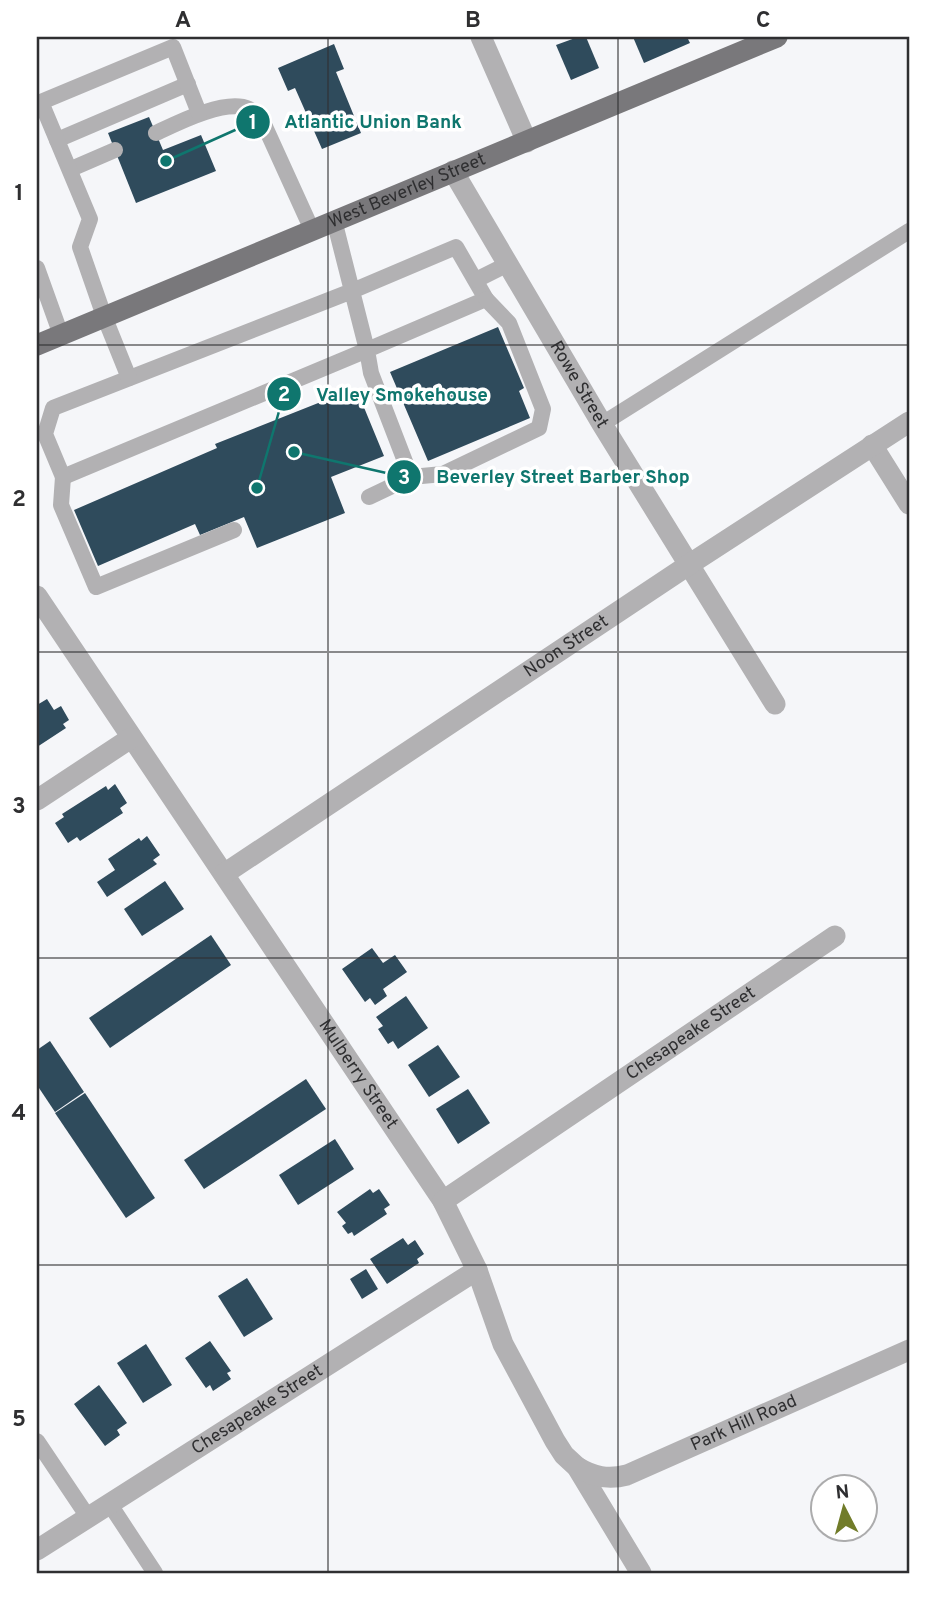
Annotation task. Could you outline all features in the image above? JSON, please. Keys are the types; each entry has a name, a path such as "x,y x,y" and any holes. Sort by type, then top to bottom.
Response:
{"main road":[{"name":"West Beverley Street","path":"37,345 777,37"}],"street":[{"path":"481,37 527,142"},
{"name":"Rowe Street","path":"453,171 602,424 775,704"},
{"name":"Noon Street","path":"224,874 909,422"},
{"path":"872,445 909,504"},
{"name":"Mulberry Street","path":"37,596 443,1201 477,1270 503,1344 555,1441 564,1455 577,1467 641,1573"},
{"path":"37,800 131,738"},
{"name":"Chesapeake Street","path":"443,1201 835,936"},
{"name":"Chesapeake Street","path":"37,1550 477,1270"},
{"name":"Park Hill Road","path":"577,1467 590,1475 607,1478 627,1475 909,1350"}],"lane":[{"path":"129,378 80,247 90,219 41,102 173,47 200,113"},
{"path":"57,140 188,84"},
{"path":"156,133 200,113 234,107 249,109 262,120 312,230"},
{"path":"71,169 115,150"},
{"path":"334,220 368,350 370,373 411,477"},
{"path":"602,424 909,231"},
{"path":"234,530 96,587 61,505 63,477 46,434 53,408 352,291 456,247 486,299 509,323 543,409 538,428 443,474 411,477 369,497"},
{"path":"476,280 508,264"},
{"path":"37,268 40,286 61,335"},
{"path":"63,477 486,299"},
{"path":"37,1441 88,1517"},
{"path":"110,1503 155,1573"}],"building":[{"path":"586,37 599,68 571,80 556,45"},
{"path":"633,37 687,37 690,43 644,63"},
{"path":"334,44 344,69 336,72 361,133 322,149 295,88 288,91 278,68"},
{"path":"149,117 163,150 201,135 216,171 136,203 108,133"},
{"path":"498,327 524,388 519,391 530,418 428,461 390,372"},
{"path":"356,388 384,456 331,477 345,513 257,548 244,517 200,535 195,524 98,566 74,510 217,448 215,444"},
{"path":"47,699 54,710 61,706 69,720 63,724 66,728 37,747 37,705"},
{"path":"115,784 127,803 120,808 123,813 80,841 77,837 68,843 55,823 64,817 62,814 106,786 108,790"},
{"path":"147,836 160,855 153,860 157,864 107,897 97,882 115,870 108,859 139,838 141,841"},
{"path":"165,881 184,909 142,936 124,909"},
{"path":"211,935 231,965 110,1048 89,1018"},
{"path":"372,948 383,963 395,955 407,972 383,989 387,996 375,1005 370,998 365,1002 342,969"},
{"path":"406,996 428,1028 398,1049 393,1041 388,1044 378,1029 383,1026 376,1017"},
{"path":"50,1041 84,1092 55,1112 37,1085 37,1050"},
{"path":"438,1045 460,1077 429,1097 408,1065"},
{"path":"306,1079 326,1109 204,1189 184,1160"},
{"path":"468,1089 490,1123 458,1144 436,1109"},
{"path":"85,1093 155,1198 126,1218 55,1113"},
{"path":"335,1139 354,1169 298,1205 279,1175"},
{"path":"370,1189 373,1193 379,1189 390,1205 384,1209 387,1214 354,1236 352,1232 348,1234 342,1226 346,1223 337,1212"},
{"path":"403,1238 408,1245 415,1240 424,1254 417,1259 419,1263 387,1284 370,1259"},
{"path":"366,1269 378,1289 362,1299 350,1279"},
{"path":"247,1278 273,1319 244,1337 218,1296"},
{"path":"210,1341 231,1371 227,1373 231,1379 213,1391 210,1385 206,1388 185,1358"},
{"path":"146,1344 172,1385 143,1403 117,1363"},
{"path":"99,1385 127,1423 117,1430 120,1435 105,1446 74,1404"}],"place":[{"name":"Atlantic Union Bank","path":"166,161"},
{"name":"Beverley Street Barber Shop","path":"294,452"},
{"name":"Valley Smokehouse","path":"257,488"}]}
